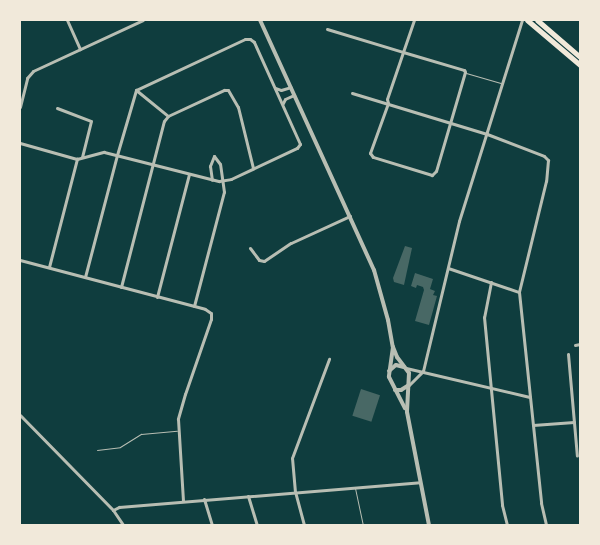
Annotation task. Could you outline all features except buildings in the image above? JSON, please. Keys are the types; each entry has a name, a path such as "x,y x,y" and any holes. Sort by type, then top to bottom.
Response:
{"highway":[{"path":"527,20 580,65"},
{"path":"536,20 580,57"}],"street":[{"path":"67,20 80,50"},
{"path":"20,107 29,75 143,20"},
{"path":"260,20 374,270 393,346 397,357 410,376 407,412 429,525"},
{"path":"327,29 403,52 466,73 433,174 371,156 370,152 388,103 403,52 414,20"},
{"path":"394,390 401,390 409,386 423,371 459,221 522,20"},
{"path":"20,143 79,158 104,152 117,155 152,164 212,180 224,181 297,148 300,144 254,42 250,39 245,39 136,90 117,155 85,277"},
{"path":"275,88 281,90 291,87"},
{"path":"136,90 168,116"},
{"path":"121,287 152,164 164,121 168,116 224,90 228,90 238,107 253,168"},
{"path":"352,94 388,103 487,134 544,156 549,162 519,292 546,525"},
{"path":"283,104 285,99 294,95"},
{"path":"49,268 79,158 92,121 57,108"},
{"path":"194,306 224,192 224,181 220,164 214,156 210,166 212,180"},
{"path":"157,297 189,174"},
{"path":"250,248 259,260 264,261 291,243 350,216"},
{"path":"20,260 194,306 210,313 211,319 180,411 178,430 184,501"},
{"path":"448,268 519,292"},
{"path":"491,282 484,314 502,505 507,525"},
{"path":"575,345 580,344"},
{"path":"393,346 389,371 390,382 407,412"},
{"path":"568,354 577,456"},
{"path":"304,525 295,492 292,458 329,359"},
{"path":"389,371 396,365 530,397"},
{"path":"20,415 113,510 123,525"},
{"path":"533,425 574,422"},
{"path":"113,510 119,507 204,499 420,482"},
{"path":"248,496 257,525"},
{"path":"204,499 212,525"}],"lane":[{"path":"466,73 502,84"},
{"path":"97,450 120,447 141,434 178,430"},
{"path":"355,487 363,525"}]}
